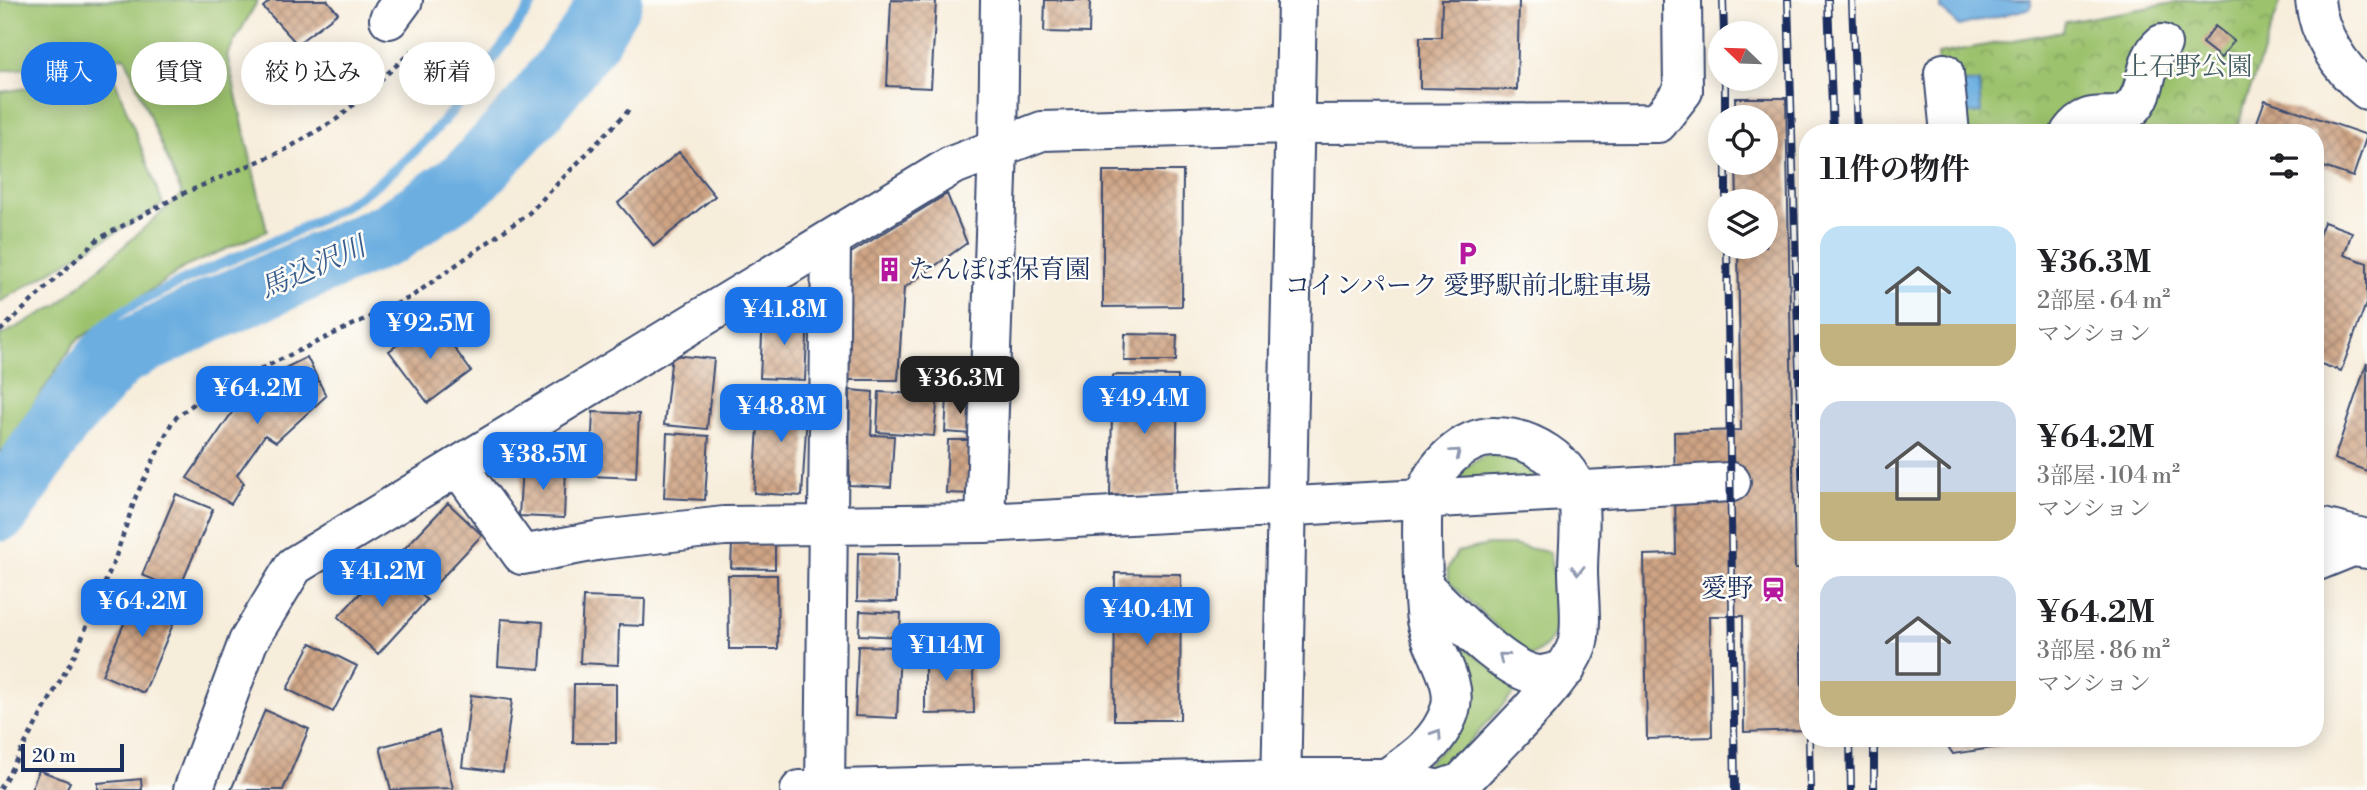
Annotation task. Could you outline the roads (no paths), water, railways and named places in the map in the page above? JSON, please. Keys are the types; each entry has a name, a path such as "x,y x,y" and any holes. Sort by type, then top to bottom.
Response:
{"street":[{"path":"985,523 998,148 1000,0"},
{"path":"1281,784 1297,0"},
{"path":"193,790 248,642 295,566 951,166 1042,131 1293,124 1658,123 1683,91 1682,0"},
{"path":"2315,0 2316,15 2335,57 2367,90"},
{"path":"2076,124 2087,116 2123,114 2134,106 2141,96 2149,62 2154,51 2162,44"},
{"path":"1944,73 1949,124"},
{"path":"831,239 829,524 817,789 1281,784 1387,778 1439,790 1462,782 1566,669 1578,643 1578,496 1564,467 1539,448 1514,437 1485,437 1459,448 1436,473 1423,499 1426,619 1432,645 1450,684 1451,708 1437,737 1387,778"},
{"path":"458,466 522,555 601,540 724,526 985,523 1731,482"},
{"path":"2324,528 2367,539"},
{"path":"2324,558 2353,547 2367,549"},
{"path":"1425,588 1507,662 1525,672 1541,675 1566,669"}],"water":[{"path":"1941,0 2031,0 2031,8 1959,26 1941,9"},
{"path":"1979,82 1981,113 1954,115 1952,84"}],"waterway":[{"path":"0,494 21,444 46,396 78,352 97,332 134,305 188,278 309,225 382,180 408,158 454,109 535,0"},
{"name":"馬込沢川","path":"0,510 60,420 119,355 208,312 390,233 468,180 532,110 590,36 611,0"}],"railway":[{"path":"1723,0 1724,21"},
{"path":"1788,0 1799,367"},
{"path":"1828,0 1833,124"},
{"path":"1852,0 1857,124"},
{"path":"1725,91 1725,105"},
{"path":"1726,175 1726,189"},
{"path":"1727,259 1735,790"},
{"path":"1809,747 1810,790"},
{"path":"1850,747 1851,790"},
{"path":"1874,747 1874,790"}],"place":[{"name":"コインパーク 愛野駅前北駐車場","path":"1468,254"},
{"name":"たんぽぽ保育園","path":"889,270"},
{"name":"愛野","path":"1773,589"}],"park label":[{"name":"上石野公園","path":"2188,67"}]}
